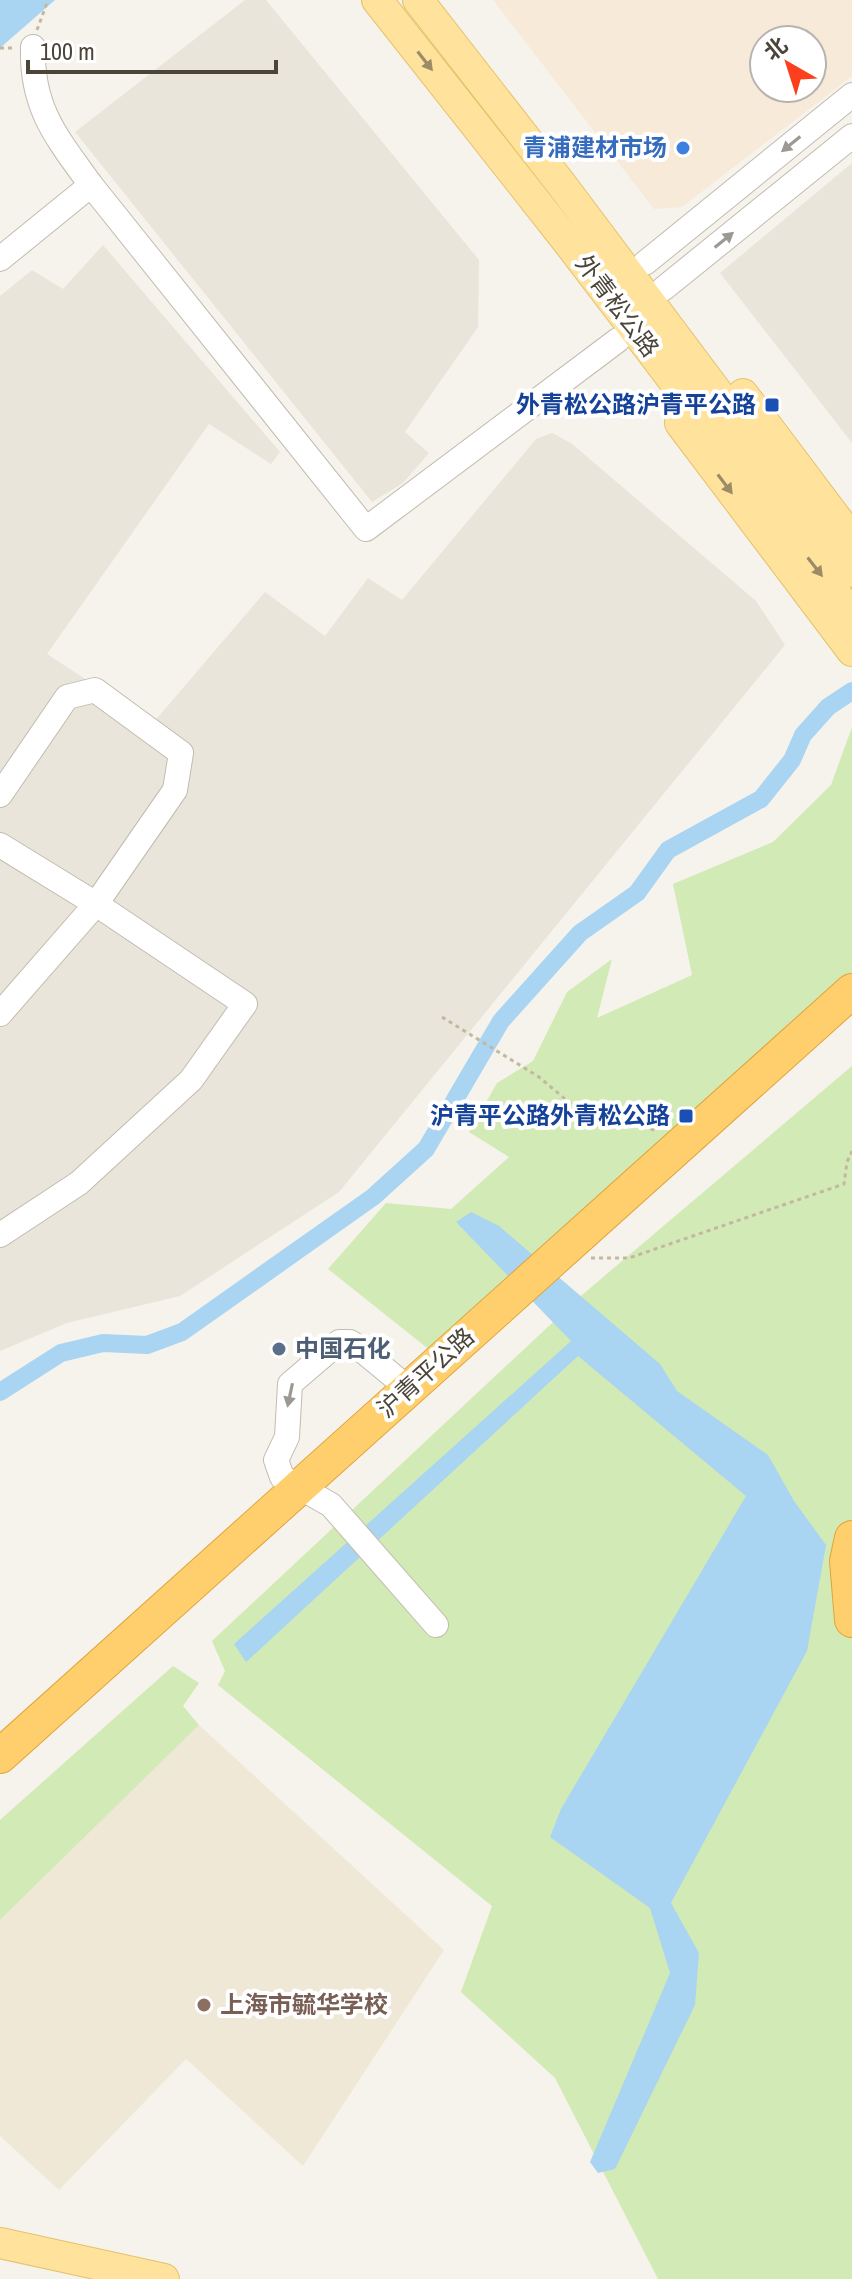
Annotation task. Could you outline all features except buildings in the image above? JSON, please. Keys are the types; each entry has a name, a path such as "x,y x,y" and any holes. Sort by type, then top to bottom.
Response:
{"highway":[{"name":"沪青平公路","path":"568,1265 673,1152 852,991"},
{"name":"沪青平公路","path":"310,1491 409,1389 568,1265 852,1022"},
{"name":"沪青平公路","path":"0,1784 93,1686 518,1306"},
{"path":"852,1538 847,1561 852,1620"},
{"name":"沪青平公路","path":"0,1756 93,1686"}],"main road":[{"name":"外青松公路","path":"377,0 788,511 852,572"},
{"name":"外青松公路","path":"418,0 523,135 788,511 852,615"},
{"path":"523,135 580,185 645,263 852,539"},
{"path":"490,144 542,235 850,649"},
{"path":"0,2243 164,2279"}],"street":[{"path":"33,47 32,76 38,103 91,185 366,529 618,340"},
{"path":"645,263 852,95"},
{"path":"663,289 852,136"},
{"path":"0,259 91,185"},
{"path":"0,795 67,697 95,690 181,753 175,790 96,904 0,1014"},
{"path":"0,845 96,904 245,1004 180,1091 79,1183 0,1235"},
{"path":"409,1389 365,1353 344,1341 290,1384 287,1437 276,1460 282,1477 331,1505 436,1625"}],"path":[{"path":"442,1017 539,1077 577,1109 642,1124 659,1133 673,1152"},
{"path":"568,1265 629,1258 844,1184 852,1151"}],"shaded area":[{"path":"245,0 266,0 479,260 478,327 405,432 429,453 403,483 372,502 75,132"},
{"name":"青浦建材市场","path":"493,0 852,0 852,76 828,94 828,24 748,24 748,104 816,104 682,207 654,209"},
{"path":"852,163 852,443 720,273"},
{"path":"103,245 280,452 271,464 209,424 47,654 153,723 265,592 325,636 368,578 402,600 536,439 552,433 571,443 756,601 785,645 339,1192 180,1296 67,1323 0,1351 0,296 32,270 63,289"},
{"name":"上海市毓华学校","path":"199,1725 444,1950 303,2166 186,2059 59,2190 0,2136 0,1920"}],"green space":[{"path":"852,727 852,976 431,1351 328,1269 386,1203 451,1209 509,1157 469,1132 497,1083 533,1061 567,992 612,959 597,1018 692,975 673,884 773,842 831,785"},
{"path":"852,1066 852,2279 658,2279 555,2078 461,1992 492,1906 218,1685 225,1671 212,1641 582,1295"},
{"path":"173,1666 199,1683 183,1706 199,1725 0,1920 0,1820"}],"water":[{"path":"0,0 55,0 0,48"},
{"path":"471,1212 499,1226 660,1364 677,1391 768,1455 794,1501 826,1545 807,1651 671,1903 699,1953 695,2005 615,2169 598,2173 590,2162 670,1973 650,1908 550,1837 561,1809 746,1496 578,1356 246,1662 234,1644 571,1341 456,1222"}],"waterway":[{"path":"0,1392 61,1353 103,1343 147,1345 182,1332 373,1197 426,1149 501,1021 580,933 637,893 668,850 761,799 792,760 803,735 828,707 852,691"}],"place":[{"name":"青浦建材市场","path":"683,148"},
{"name":"外青松公路沪青平公路","path":"772,405"},
{"name":"沪青平公路外青松公路","path":"686,1116"},
{"name":"中国石化","path":"279,1349"},
{"name":"上海市毓华学校","path":"204,2005"}]}
